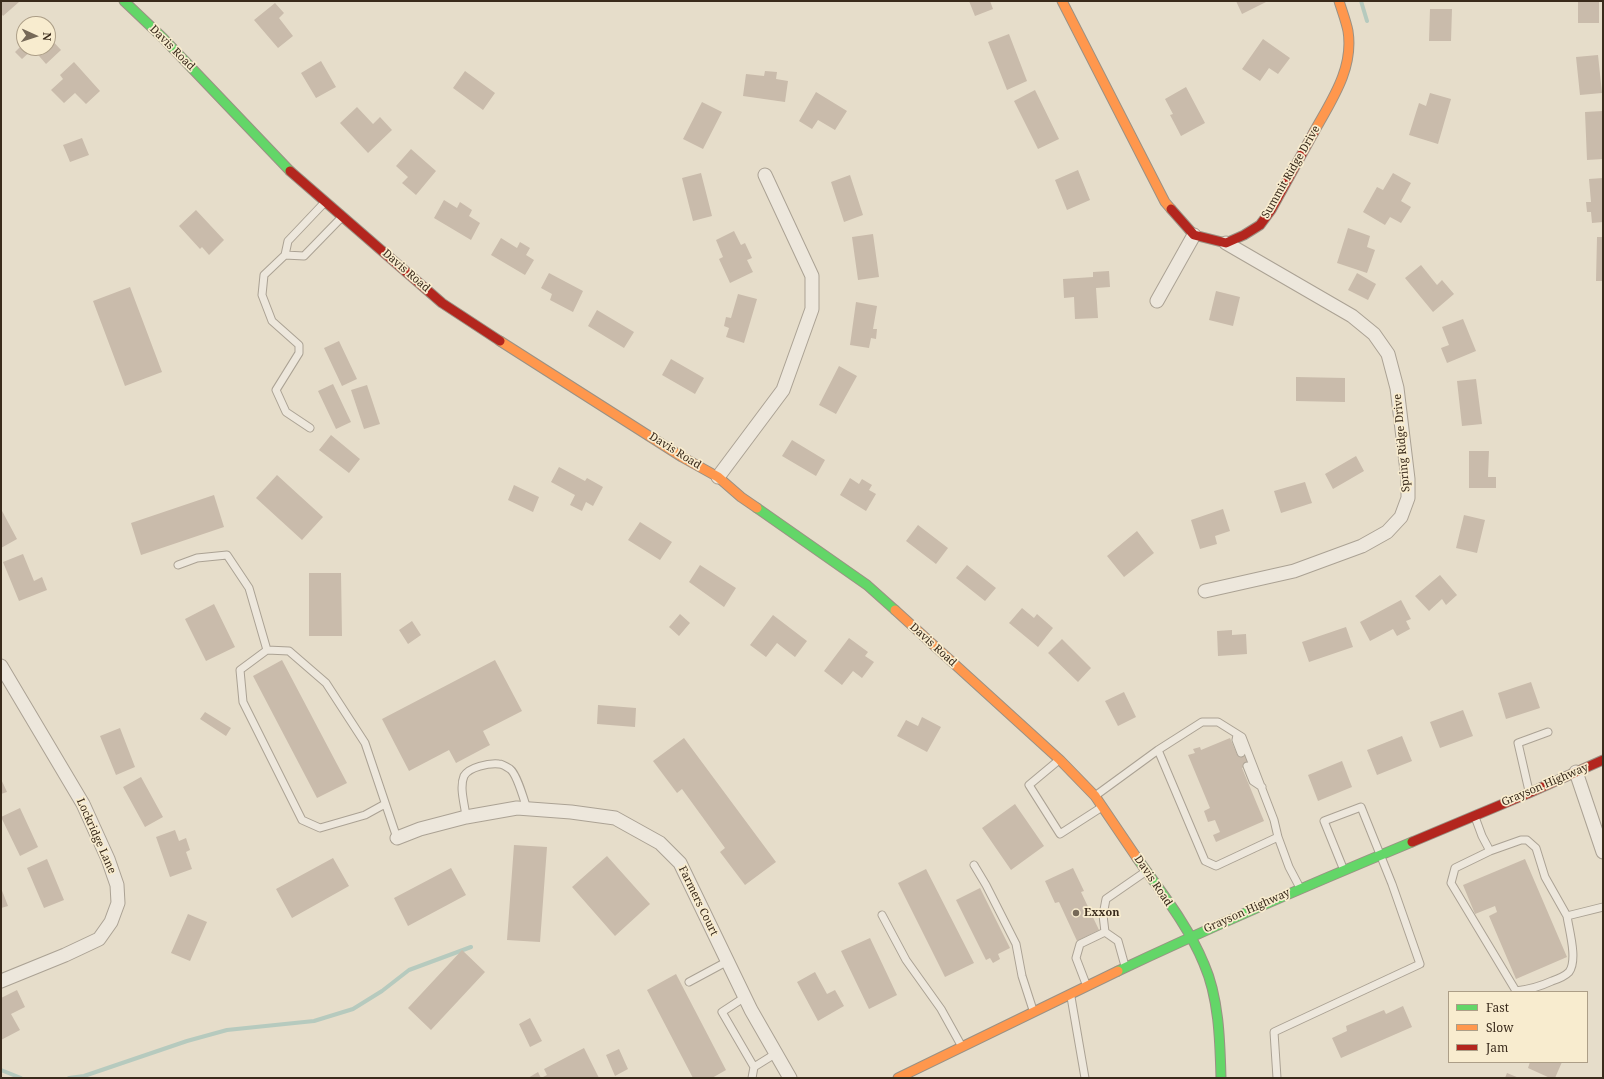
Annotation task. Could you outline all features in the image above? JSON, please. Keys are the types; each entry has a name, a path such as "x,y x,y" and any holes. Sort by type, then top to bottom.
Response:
{"street":[{"name":"Davis Road","path":"124,1 163,38 294,175 442,303 682,457 718,477 741,497 867,585 1060,760 1095,796 1191,936 1205,965 1215,1002 1220,1039 1221,1078"},
{"path":"1062,1 1165,202 1194,235 1226,243"},
{"name":"Summit Ridge Drive","path":"1226,243 1244,236 1260,225 1271,210 1342,80 1349,56 1348,31 1339,1"},
{"path":"718,477 784,390 812,309 812,276 765,175"},
{"path":"1157,301 1194,235"},
{"name":"Spring Ridge Drive","path":"1205,591 1294,571 1362,546 1387,532 1401,517 1408,498 1408,478 1397,388 1388,354 1374,334 1352,316 1226,243"},
{"name":"Lockridge Lane","path":"1,666 83,804 108,859 117,885 118,903 111,922 99,938 64,955 1,981"},
{"name":"Grayson Highway","path":"898,1078 908,1076 962,1047 1191,936 1300,888 1529,793 1603,760"},
{"path":"1576,772 1603,852"},
{"name":"Farmers Court","path":"397,838 466,817 517,808 571,812 615,818 660,843 680,863 745,997 775,1054 790,1078"}],"lane":[{"path":"310,428 286,412 276,390 299,353 299,344 272,321 262,295 264,276 285,255 288,241 325,202"},
{"path":"285,255 304,256 343,217"},
{"path":"178,565 197,558 227,555 248,588 267,650"},
{"path":"386,804 365,815 320,828 302,820 243,702 240,670 267,650 289,651 326,683 365,742 386,804 397,838"},
{"path":"1095,796 1158,750 1202,722 1218,722 1242,737 1274,820 1278,837 1289,867 1300,888"},
{"path":"1529,793 1518,743 1548,732"},
{"path":"1237,735 1236,740 1241,752"},
{"path":"1158,750 1206,861 1216,866 1278,837"},
{"path":"1060,760 1028,785 1060,834 1102,807"},
{"path":"466,817 462,789 465,776 472,770 489,764 500,764 511,769 521,789 527,809"},
{"path":"1247,766 1253,781 1262,787"},
{"path":"1277,1078 1274,1032 1420,964 1381,854 1361,807 1324,821 1344,870"},
{"path":"1475,815 1482,836 1490,851"},
{"path":"1521,840 1527,840 1531,843 1536,848 1545,877 1567,916 1573,960 1569,971 1562,977 1535,989 1516,991 1451,883 1455,868 1490,851 1521,840"},
{"path":"974,865 986,885 1016,944 1022,976 1034,1012"},
{"path":"1125,968 1118,941 1105,932 1103,915 1106,899 1146,871"},
{"path":"1567,916 1603,907"},
{"path":"882,915 906,960 941,1009 962,1047"},
{"path":"1087,986 1076,958 1080,944 1105,932"},
{"path":"689,982 728,961"},
{"path":"1070,994 1084,1078"},
{"path":"745,997 722,1012 754,1066 752,1078"},
{"path":"754,1066 775,1054"}],"building":[{"path":"1,1 19,2 3,16 1,13"},
{"path":"969,1 990,1 993,9 975,16"},
{"path":"1236,1 1268,1 1242,14"},
{"path":"1578,1 1599,1 1599,23 1578,23"},
{"path":"275,3 284,13 279,18 293,36 278,48 254,20"},
{"path":"1430,9 1452,9 1451,41 1429,41"},
{"path":"1009,34 1027,81 1007,90 988,42"},
{"path":"1263,39 1290,58 1278,74 1269,68 1260,81 1242,69"},
{"path":"56,45 61,50 56,55"},
{"path":"1598,55 1602,93 1580,95 1576,57"},
{"path":"39,56 55,56 46,64"},
{"path":"321,61 336,87 316,98 301,73"},
{"path":"74,62 100,91 86,104 75,93 64,103 51,90 63,79 60,75"},
{"path":"465,71 495,93 483,110 453,88"},
{"path":"765,71 777,72 776,79 788,81 785,102 743,96 746,74 764,76"},
{"path":"1186,87 1205,123 1181,136 1170,115 1173,114 1165,99"},
{"path":"1035,90 1059,139 1038,149 1014,101"},
{"path":"816,92 847,111 835,130 818,120 812,129 799,121"},
{"path":"1430,93 1451,99 1438,144 1409,135 1419,103 1426,106"},
{"path":"702,102 722,112 703,149 683,139"},
{"path":"357,107 373,124 380,117 392,130 368,153 340,123"},
{"path":"1603,111 1603,159 1587,160 1585,112"},
{"path":"82,138 89,155 70,162 63,145"},
{"path":"411,149 436,171 416,195 402,183 408,177 396,166"},
{"path":"1078,170 1090,200 1067,210 1055,180"},
{"path":"701,173 712,216 693,221 682,178"},
{"path":"1393,173 1411,183 1401,201 1411,207 1401,223 1390,217 1385,225 1363,212 1377,187 1383,190"},
{"path":"850,175 863,215 844,222 831,182"},
{"path":"1603,178 1603,222 1592,223 1591,212 1587,212 1586,202 1591,202 1589,179"},
{"path":"444,200 457,208 460,202 472,210 469,216 480,223 471,240 434,218"},
{"path":"196,210 224,240 209,255 202,247 200,249 179,226"},
{"path":"1348,228 1370,236 1367,247 1375,250 1367,273 1337,263"},
{"path":"734,231 741,245 745,243 752,258 747,260 753,272 730,283 719,259 723,257 716,240"},
{"path":"873,234 879,277 858,280 852,237"},
{"path":"1597,237 1603,237 1603,281 1596,281"},
{"path":"501,238 517,248 520,242 530,248 526,255 534,260 525,275 491,255"},
{"path":"1421,265 1437,285 1442,280 1454,294 1433,312 1405,278"},
{"path":"1109,271 1110,287 1096,288 1098,318 1075,319 1074,297 1064,298 1063,279 1093,277 1093,272"},
{"path":"549,273 583,291 573,312 550,300 552,294 541,288"},
{"path":"1357,273 1376,284 1368,300 1348,290"},
{"path":"130,287 162,372 125,386 93,301"},
{"path":"1216,291 1240,297 1233,326 1209,320"},
{"path":"738,294 757,299 744,343 726,337 729,328 724,326 726,317 731,318"},
{"path":"856,302 877,306 873,329 877,329 876,339 871,338 869,348 850,345"},
{"path":"597,310 634,332 624,348 588,326"},
{"path":"1463,319 1476,351 1447,363 1441,348 1449,345 1442,327"},
{"path":"339,341 357,379 342,386 324,348"},
{"path":"671,359 704,378 695,394 662,375"},
{"path":"839,366 857,376 836,414 819,405"},
{"path":"1296,377 1345,378 1345,402 1296,401"},
{"path":"1476,379 1482,424 1462,426 1457,381"},
{"path":"333,384 351,422 336,429 318,391"},
{"path":"367,385 380,424 364,429 351,390"},
{"path":"331,435 360,459 349,473 319,450"},
{"path":"792,440 825,460 816,476 782,456"},
{"path":"1469,451 1489,451 1488,477 1496,477 1496,488 1469,488"},
{"path":"1356,456 1364,471 1333,489 1325,474"},
{"path":"559,467 585,481 587,478 603,487 593,506 586,502 582,511 570,505 575,495 551,482"},
{"path":"277,475 323,517 302,540 256,498"},
{"path":"850,478 859,484 862,479 872,485 869,490 876,494 866,511 840,495"},
{"path":"1305,482 1312,503 1281,513 1274,491"},
{"path":"514,485 539,497 533,512 508,500"},
{"path":"214,495 224,527 141,555 131,523"},
{"path":"1,509 17,539 1,548"},
{"path":"1223,509 1230,531 1215,536 1217,544 1200,549 1191,520"},
{"path":"1464,515 1485,520 1477,553 1456,548"},
{"path":"640,522 672,542 660,560 628,540"},
{"path":"918,525 948,548 936,564 906,541"},
{"path":"1137,531 1154,553 1124,577 1107,556"},
{"path":"23,554 34,581 42,577 47,590 19,601 3,562"},
{"path":"700,565 736,588 724,607 689,582"},
{"path":"967,565 996,588 985,601 956,578"},
{"path":"309,573 341,573 342,636 309,636"},
{"path":"1440,575 1457,595 1446,605 1442,599 1429,611 1415,596"},
{"path":"1401,600 1411,619 1406,621 1410,629 1397,636 1393,629 1370,641 1360,622"},
{"path":"214,604 235,647 206,661 185,619"},
{"path":"1022,608 1034,618 1037,614 1053,628 1038,647 1009,623"},
{"path":"680,614 690,623 679,636 669,627"},
{"path":"773,615 807,641 795,657 777,643 766,657 750,645"},
{"path":"412,621 421,635 408,644 399,630"},
{"path":"1346,627 1353,647 1309,662 1302,642"},
{"path":"1232,630 1232,635 1246,634 1247,654 1218,656 1217,631"},
{"path":"849,638 868,652 865,656 874,662 862,678 853,671 842,685 824,671"},
{"path":"1062,639 1091,668 1078,682 1048,653"},
{"path":"282,660 347,783 317,798 253,676"},
{"path":"495,660 522,711 483,731 490,745 456,763 449,750 409,771 382,719"},
{"path":"1531,682 1540,708 1506,719 1498,693"},
{"path":"1124,692 1136,717 1118,726 1105,701"},
{"path":"598,705 636,708 635,727 597,724"},
{"path":"1463,710 1473,736 1440,748 1430,722"},
{"path":"205,712 231,728 226,736 200,719"},
{"path":"922,717 941,727 927,752 897,736 906,720 918,726"},
{"path":"120,728 135,767 116,775 100,736"},
{"path":"1402,736 1412,761 1377,775 1367,750"},
{"path":"684,738 776,862 745,885 720,852 725,848 682,789 677,793 653,761"},
{"path":"1230,738 1237,754 1245,751 1250,764 1242,768 1264,821 1216,842 1213,835 1220,832 1215,820 1208,822 1204,811 1210,808 1188,755 1195,753 1193,749 1200,747 1201,750"},
{"path":"1342,761 1352,787 1318,801 1308,775"},
{"path":"141,777 163,817 145,827 123,787"},
{"path":"1,779 7,792 1,794"},
{"path":"1015,804 1044,846 1011,870 982,828"},
{"path":"20,808 38,847 20,856 1,817"},
{"path":"175,830 179,841 186,838 190,850 186,852 192,869 170,877 156,837"},
{"path":"514,845 547,847 540,942 507,940"},
{"path":"607,856 650,904 615,936 572,887"},
{"path":"333,858 349,886 292,918 276,889"},
{"path":"47,859 64,900 44,908 27,868"},
{"path":"1525,859 1567,957 1516,979 1489,916 1497,912 1495,906 1475,914 1463,885"},
{"path":"451,868 466,895 408,926 394,898"},
{"path":"1073,868 1084,891 1081,892 1099,930 1077,941 1059,902 1055,903 1045,881"},
{"path":"926,869 974,963 945,977 898,883"},
{"path":"1,888 8,906 1,908"},
{"path":"980,888 1010,948 998,954 1000,959 993,963 990,958 986,960 956,900"},
{"path":"188,914 207,922 190,961 171,953"},
{"path":"870,938 897,995 869,1009 841,951"},
{"path":"462,950 485,972 431,1030 408,1008"},
{"path":"815,972 827,994 835,990 844,1006 818,1021 797,982"},
{"path":"676,974 726,1070 712,1078 693,1078 647,990"},
{"path":"17,990 25,1007 11,1014 20,1030 1,1040 1,998"},
{"path":"1403,1006 1412,1027 1341,1058 1332,1038 1347,1031 1346,1026 1384,1010 1386,1014"},
{"path":"530,1018 542,1041 530,1047 519,1024"},
{"path":"584,1048 599,1078 541,1078 547,1075 544,1069"},
{"path":"619,1049 628,1069 615,1076 606,1055"},
{"path":"1530,1063 1562,1063 1555,1078 1550,1078 1528,1068"},
{"path":"538,1072 541,1078 528,1078"},
{"path":"1507,1073 1519,1078 1505,1078"}],"waterway":[{"path":"1361,1 1367,21"},
{"path":"69,1078 84,1076 187,1041 227,1030 314,1021 353,1009 382,991 409,970 471,947"},
{"path":"1,1070 21,1078"}],"traffic: fast":[{"path":"124,1 163,38 290,171"},
{"path":"757,508 867,585 895,610"},
{"path":"1118,971 1191,937 1412,842"},
{"path":"1137,858 1182,922 1198,950 1209,977 1218,1020 1221,1078"}],"traffic: slow":[{"path":"1062,1 1165,202 1171,209"},
{"path":"1314,132 1340,84 1348,58 1348,31 1339,1"},
{"path":"500,341 682,457 718,477 741,497 757,508"},
{"path":"895,610 1060,760 1095,796 1137,858"},
{"path":"898,1078 1118,971"}],"traffic: jam":[{"path":"1171,209 1194,235 1226,243 1244,235 1260,225 1271,210 1314,132"},
{"path":"290,171 442,303 500,341"},
{"path":"1412,842 1603,760"}],"place":[{"name":"Exxon","path":"1076,913"}]}
